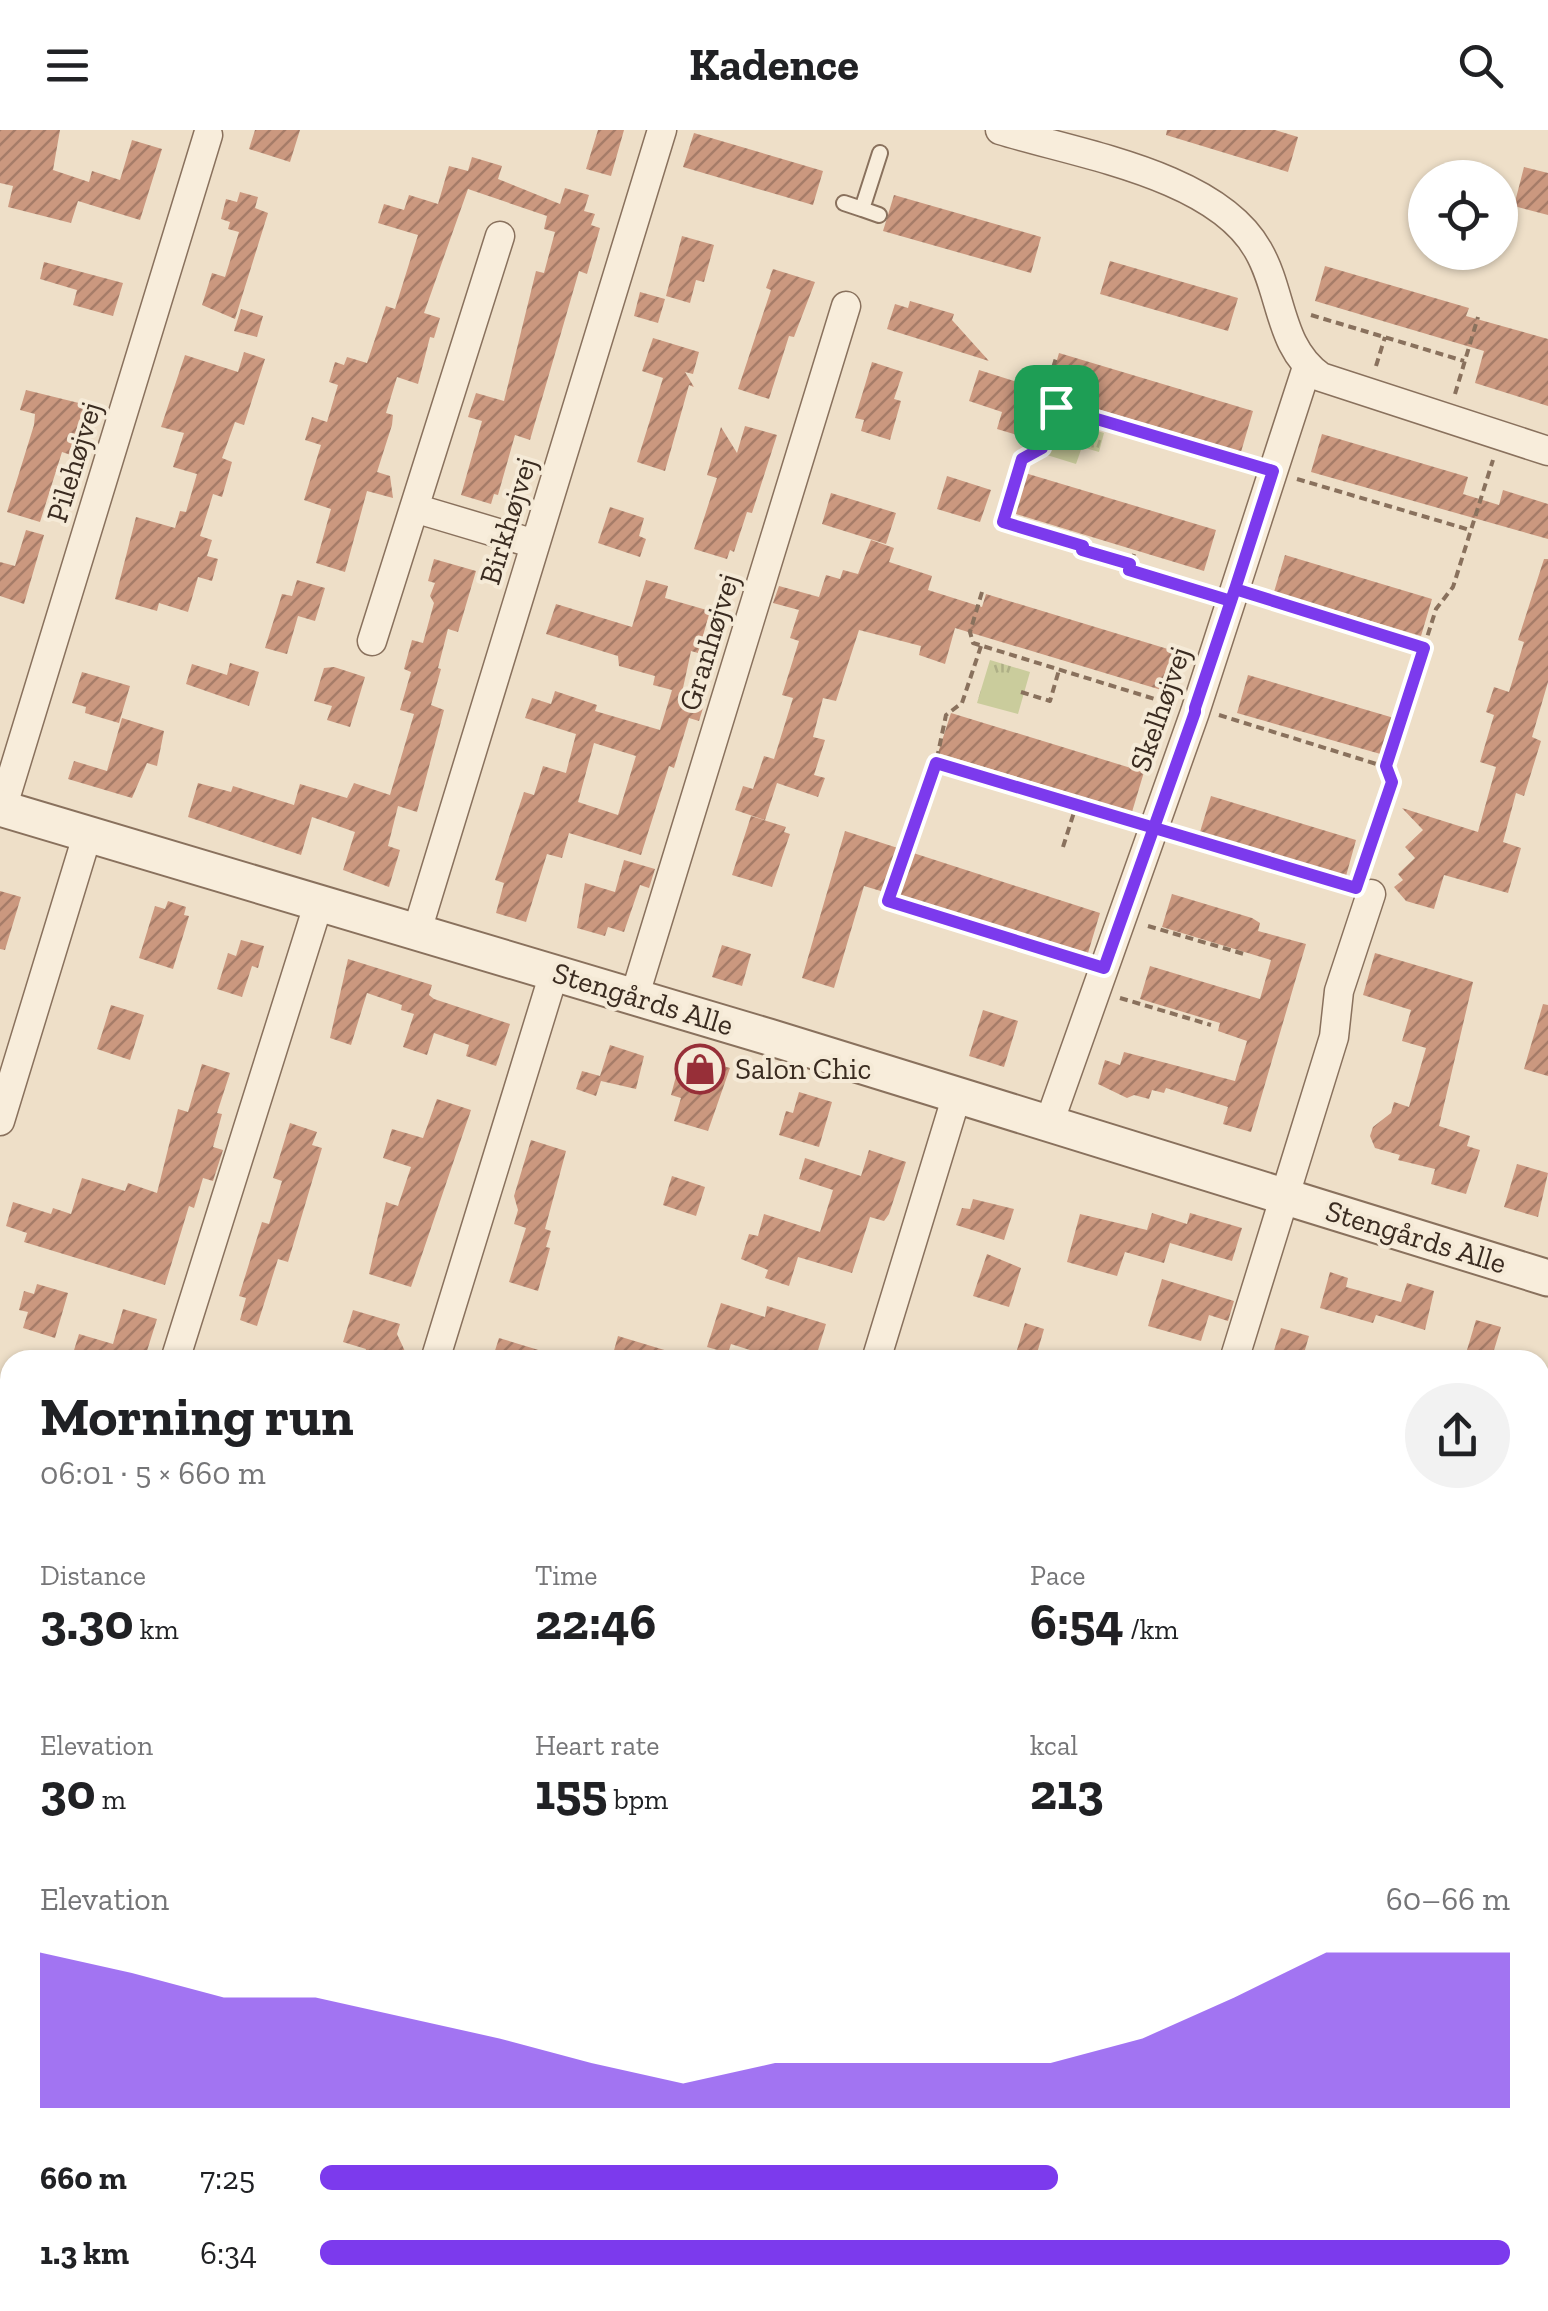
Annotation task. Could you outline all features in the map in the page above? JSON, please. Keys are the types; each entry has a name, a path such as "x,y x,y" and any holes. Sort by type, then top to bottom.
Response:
{"street":[{"name":"Birkhøjvej","path":"417,931 662,130"},
{"path":"1000,130 1177,184 1214,204 1258,250 1290,342 1307,368 1339,386 1548,451"},
{"name":"Pilehøjvej","path":"1,808 208,134"},
{"path":"372,641 500,236"},
{"name":"Granhøjvej","path":"634,998 846,306"},
{"name":"Skelhøjvej","path":"1048,1126 1195,710 1307,368"},
{"path":"414,508 535,544"},
{"name":"Stengårds Alle","path":"1,808 417,931 1548,1278"},
{"path":"0,1121 87,836"},
{"name":"Stengårds Alle","path":"1284,1197 1334,1037 1339,991 1363,884"},
{"path":"179,1350 318,902"},
{"path":"438,1350 554,973"},
{"path":"879,1350 956,1098"},
{"path":"1237,1350 1284,1197"}],"lane":[{"path":"862,209 880,153"},
{"path":"844,204 880,215"}],"path":[{"path":"1279,306 1464,361"},
{"path":"1447,420 1478,317"},
{"path":"1057,355 1042,403 1074,408 1215,456 1471,530"},
{"path":"1056,407 1042,448 1022,459 1003,522 1037,528 1083,546"},
{"path":"1120,426 1123,419"},
{"path":"1168,441 1170,433"},
{"path":"936,763 1153,830 1363,884 1392,782 1386,766 1436,608 1453,587 1500,436"},
{"path":"1215,456 1218,448"},
{"path":"1086,538 1082,550 1130,564"},
{"path":"1134,554 1129,570 1424,648"},
{"path":"982,592 970,632 974,644 1386,766"},
{"path":"1000,652 1002,644"},
{"path":"981,646 962,702 946,715 936,763 888,901 967,921 1063,955 1100,979 1211,1025"},
{"path":"1048,666 1050,658"},
{"path":"1021,692 1050,701 1059,670"},
{"path":"1095,681 1098,672"},
{"path":"1142,696 1145,687"},
{"path":"963,772 965,763"},
{"path":"1011,786 1014,778"},
{"path":"1058,801 1061,792"},
{"path":"1063,847 1076,806"},
{"path":"1108,816 1110,807"},
{"path":"1122,919 1244,954"},
{"path":"1014,940 1016,933"},
{"path":"1063,955 1065,948"}],"green space":[{"path":"1057,419 1104,433 1099,452 1082,447 1076,464 1047,455"},
{"path":"990,660 1030,672 1018,714 977,703"}],"building":[{"path":"0,130 60,130 53,170 89,182 92,171 120,180 132,140 162,149 140,220 78,201 71,223 8,207 13,186 0,183"},
{"path":"255,130 300,130 290,162 249,149"},
{"path":"598,130 624,130 611,176 586,169"},
{"path":"1167,130 1275,130 1298,137 1288,172 1166,135"},
{"path":"694,133 823,171 813,205 683,167"},
{"path":"472,157 502,166 498,179 560,204 565,188 589,195 584,211 595,214 591,225 600,228 587,274 579,271 530,440 515,435 498,495 494,494 491,504 461,495 482,421 468,417 476,393 504,401 536,271 544,273 555,232 544,229 547,216 468,189 424,313 440,318 434,338 430,337 418,384 397,377 386,413 393,415 392,425 377,472 390,476 393,498 367,491 345,572 316,563 331,509 304,500 321,445 305,440 312,417 327,422 338,385 329,382 335,362 344,365 347,357 367,363 386,306 395,309 418,235 378,223 384,204 404,210 409,195 438,204 449,166 468,171"},
{"path":"1524,167 1548,173 1548,215 1518,207"},
{"path":"240,192 258,197 255,208 268,213 235,319 202,305 212,273 225,277 239,232 228,229 230,222 221,219 226,199 237,202"},
{"path":"894,195 1041,237 1031,273 883,231"},
{"path":"682,236 714,245 704,282 696,280 690,303 666,296"},
{"path":"1110,261 1238,298 1228,331 1100,294"},
{"path":"44,262 123,283 113,316 73,305 77,290 40,279"},
{"path":"1325,266 1469,308 1466,316 1548,339 1548,406 1475,383 1484,351 1315,301"},
{"path":"773,269 815,282 794,337 789,336 769,399 738,389 771,290 766,288"},
{"path":"640,292 665,299 658,323 634,316"},
{"path":"910,301 954,314 952,320 989,361 887,329 895,304 908,308"},
{"path":"241,309 263,316 257,337 234,331"},
{"path":"653,338 699,352 693,374 685,372 694,387 689,385 665,471 637,462 663,378 642,371"},
{"path":"244,352 265,359 244,425 235,422 222,458 232,462 222,497 213,494 200,536 212,540 207,556 218,559 212,581 198,577 188,612 159,603 157,611 115,599 136,517 175,528 180,511 186,512 197,474 173,467 184,433 161,427 185,355 238,372"},
{"path":"1059,353 1253,411 1241,452 1047,394"},
{"path":"872,362 903,372 894,399 901,401 890,440 861,431 864,420 855,418"},
{"path":"979,370 1036,388 1024,437 997,429 1002,412 969,401"},
{"path":"26,390 87,405 71,455 62,452 40,522 7,512 34,425 35,414 20,410"},
{"path":"745,426 777,435 752,513 747,512 734,552 730,550 727,559 694,549 717,478 707,475 721,427 737,453"},
{"path":"1322,434 1468,477 1463,494 1499,505 1503,490 1548,504 1548,539 1311,472"},
{"path":"1025,473 1216,530 1204,571 1013,513"},
{"path":"947,476 991,490 980,522 937,509"},
{"path":"831,493 896,513 886,544 822,524"},
{"path":"610,507 644,518 639,536 646,539 640,557 598,543"},
{"path":"26,530 44,535 24,604 0,596 0,562 15,566"},
{"path":"871,540 894,548 889,562 932,576 928,590 982,607 986,594 1181,653 1168,692 955,628 945,664 919,655 921,646 859,630 836,701 823,698 813,737 825,740 814,775 825,778 818,797 777,783 765,820 735,810 743,786 753,789 764,756 774,759 793,698 782,695 799,641 790,638 799,610 773,603 779,586 819,597 826,575 840,579 843,570 858,574"},
{"path":"1285,555 1432,599 1421,636 1274,592"},
{"path":"434,559 476,571 458,632 448,629 438,668 441,669 431,705 444,710 417,812 398,806 388,846 400,850 389,887 343,870 355,832 312,817 301,855 188,817 198,783 231,792 233,786 294,805 300,784 347,798 354,783 390,795 414,714 400,710 411,672 404,669 412,640 423,643 434,603 430,596 435,583 428,581"},
{"path":"1544,559 1548,559 1548,682 1532,737 1541,741 1524,796 1516,793 1503,842 1521,848 1508,893 1444,875 1434,909 1406,901 1394,887 1403,880 1398,874 1415,858 1405,847 1423,830 1402,808 1478,832 1496,767 1480,762 1494,715 1486,712 1494,687 1509,692 1524,642 1518,640"},
{"path":"297,580 325,588 315,621 298,616 287,654 265,648 282,594 292,596"},
{"path":"646,580 668,586 665,598 710,611 698,653 691,651 683,688 707,695 699,721 689,718 674,768 669,766 641,855 569,833 562,858 547,854 526,922 496,913 504,883 495,880 524,792 534,795 543,766 566,773 576,734 525,718 532,698 551,704 555,691 597,705 595,711 660,730 672,690 653,685 655,676 619,666 618,656 546,634 556,604 632,627","holes":["594,743 636,756 618,815 578,802"]},
{"path":"230,663 259,672 249,706 186,684 192,664 227,675"},
{"path":"334,667 365,677 350,727 327,720 332,706 314,701 324,668"},
{"path":"82,672 130,686 119,723 85,713 86,707 72,703"},
{"path":"1248,675 1394,718 1384,755 1237,713"},
{"path":"951,713 1144,772 1132,812 938,753"},
{"path":"122,718 164,731 157,766 147,763 132,798 68,779 74,761 107,771"},
{"path":"1211,796 1356,840 1346,876 1200,832"},
{"path":"751,816 786,827 784,832 790,834 772,887 732,875"},
{"path":"845,831 1100,913 1088,953 864,886 834,988 802,978"},
{"path":"624,860 655,869 649,888 640,885 624,932 608,927 605,936 577,928 585,883 615,892"},
{"path":"0,891 21,897 5,950 0,949"},
{"path":"1172,894 1252,918 1260,923 1258,931 1306,944 1251,1132 1223,1124 1228,1107 1166,1088 1164,1093 1152,1090 1149,1099 1134,1095 1127,1098 1098,1084 1105,1060 1120,1065 1124,1052 1235,1081 1247,1041 1218,1031 1220,1023 1140,999 1150,966 1260,999 1271,960 1162,927"},
{"path":"168,901 186,907 184,915 189,916 173,969 139,958 155,906 165,909"},
{"path":"241,940 264,946 258,968 252,966 242,997 217,989 228,953 236,956"},
{"path":"722,945 751,954 742,986 712,977"},
{"path":"1375,953 1473,982 1439,1126 1470,1136 1467,1146 1480,1150 1466,1194 1431,1184 1435,1169 1398,1160 1400,1155 1375,1148 1370,1136 1373,1127 1391,1113 1394,1102 1409,1107 1426,1048 1402,1041 1411,1010 1363,995"},
{"path":"348,959 432,985 429,995 434,999 510,1024 496,1066 466,1056 469,1045 434,1033 427,1055 403,1047 414,1014 401,1010 402,1005 367,993 351,1045 330,1038"},
{"path":"1543,1004 1548,1005 1548,1076 1524,1069"},
{"path":"111,1005 144,1015 130,1060 97,1049"},
{"path":"983,1010 1018,1021 1004,1067 969,1056"},
{"path":"610,1045 644,1056 636,1089 601,1081 596,1096 576,1089 582,1071 600,1076"},
{"path":"682,1054 730,1068 708,1131 674,1121 681,1098 671,1095"},
{"path":"202,1064 230,1073 217,1113 222,1114 213,1147 223,1150 213,1181 203,1178 194,1208 189,1206 165,1285 24,1242 27,1233 6,1226 13,1202 51,1214 53,1208 71,1214 82,1178 125,1191 128,1183 157,1193 178,1109 188,1112"},
{"path":"799,1092 832,1102 819,1147 779,1135 786,1111 793,1113"},
{"path":"437,1099 471,1110 411,1287 369,1274 386,1202 398,1206 411,1167 383,1158 392,1129 423,1138"},
{"path":"290,1123 317,1132 312,1145 322,1148 288,1262 278,1259 257,1326 240,1320 246,1298 239,1296 262,1222 269,1224 282,1181 273,1178"},
{"path":"531,1140 566,1151 545,1229 551,1231 546,1247 550,1248 538,1291 509,1282 526,1228 514,1224 518,1210 514,1196"},
{"path":"869,1150 906,1162 889,1214 884,1221 870,1217 852,1273 798,1257 789,1286 765,1278 768,1270 741,1259 749,1234 758,1236 764,1214 820,1232 833,1190 799,1179 805,1158 861,1176"},
{"path":"1517,1164 1548,1173 1538,1217 1504,1207"},
{"path":"672,1176 705,1187 696,1216 663,1205"},
{"path":"973,1199 1014,1209 1004,1240 956,1225 962,1208 970,1209"},
{"path":"1152,1213 1187,1224 1190,1213 1242,1228 1232,1261 1170,1243 1164,1263 1125,1252 1117,1276 1067,1262 1080,1214 1147,1230"},
{"path":"987,1254 1021,1268 1009,1307 973,1296"},
{"path":"1330,1272 1348,1278 1346,1287 1401,1302 1407,1283 1434,1291 1425,1330 1376,1315 1373,1323 1320,1308"},
{"path":"1162,1279 1234,1301 1228,1321 1209,1315 1201,1341 1148,1326"},
{"path":"37,1284 68,1293 55,1338 23,1328 28,1312 19,1310 24,1291 34,1294"},
{"path":"721,1303 765,1317 767,1306 826,1324 818,1350 750,1350 731,1344 729,1350 707,1347"},
{"path":"123,1309 157,1319 147,1350 74,1350 79,1334 113,1344"},
{"path":"353,1310 400,1324 397,1334 404,1350 366,1350 343,1342"},
{"path":"1476,1320 1501,1327 1494,1350 1467,1350"},
{"path":"1025,1323 1044,1329 1038,1350 1017,1350"},
{"path":"1281,1328 1309,1336 1305,1350 1274,1350"},
{"path":"618,1336 664,1350 614,1350"},
{"path":"499,1338 539,1350 495,1350"}],"place":[{"name":"Salon Chic","path":"700,1069"}],"route":[{"path":"1056,407 1042,448 1022,459 1003,522 1083,546 1082,550 1130,564 1129,570 1231,601 1235,589 1424,648 1386,766 1392,782 1356,888 1153,830 936,763 888,901 1104,968 1122,919 1153,830 1195,712 1195,708 1231,601 1235,589 1273,471 1056,407"}]}
